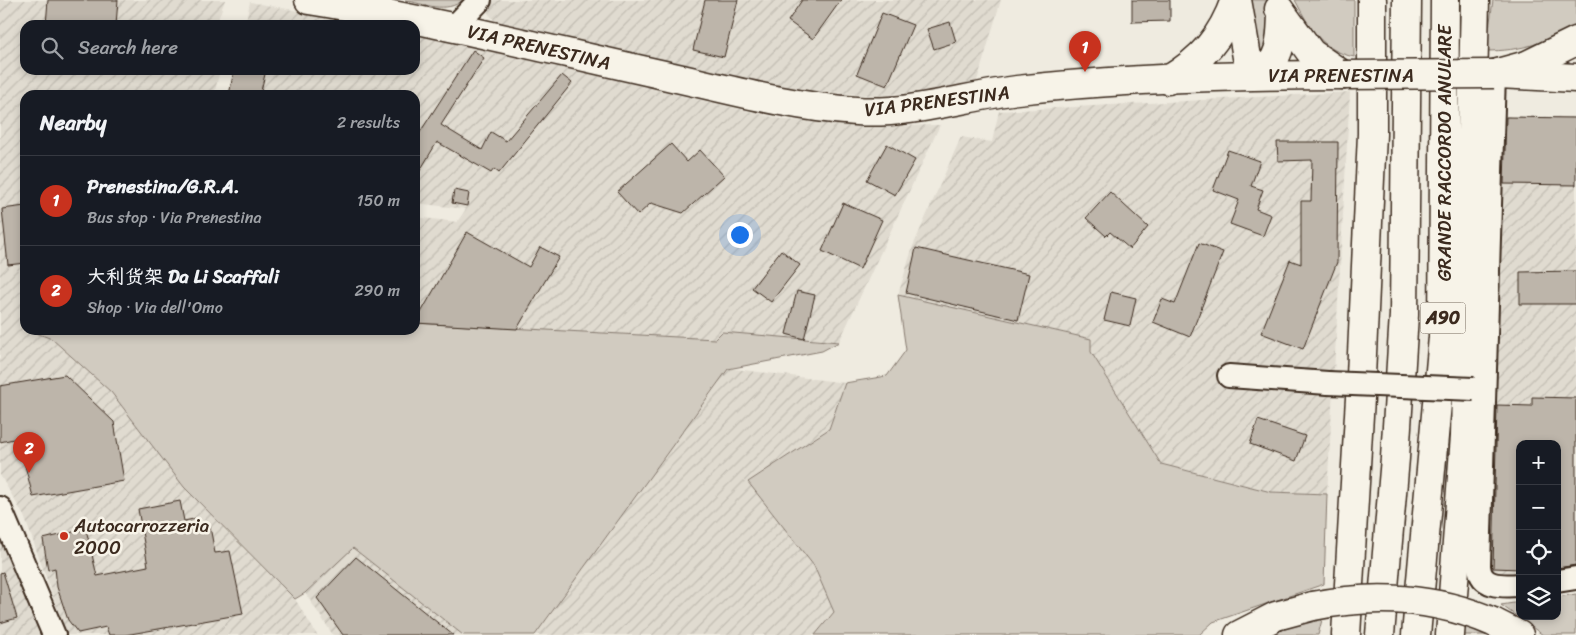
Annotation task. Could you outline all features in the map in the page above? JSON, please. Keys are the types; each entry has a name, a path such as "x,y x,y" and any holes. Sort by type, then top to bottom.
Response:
{"main road":[{"name":"VIA PRENESTINA","path":"309,0 416,20"},
{"path":"1236,0 1247,57 1260,74 1272,65 1278,55 1278,7"},
{"path":"1168,80 1195,62 1214,44 1226,25 1236,0"},
{"path":"1346,635 1372,144 1372,0"},
{"name":"GRANDE RACCORDO ANULARE","path":"1380,635 1395,458 1404,315 1407,0"},
{"name":"GRANDE RACCORDO ANULARE","path":"1416,635 1443,337 1445,0"},
{"path":"1450,635 1465,436 1475,3"},
{"path":"1278,7 1310,53 1343,74"},
{"name":"VIA PRENESTINA","path":"420,21 780,100 844,110 891,110 1015,91 1260,74 1494,74 1576,78"},
{"path":"1494,74 1527,65 1576,41"},
{"path":"1326,635 1351,549"},
{"path":"1239,635 1276,616 1313,606 1368,599 1410,600 1451,608 1493,622 1519,635"}],"street":[{"path":"454,27 480,0"},
{"path":"1494,74 1480,389 1479,572 1483,580 1490,584 1516,585"},
{"path":"1229,376 1328,383 1480,389"},
{"path":"0,508 54,635"},
{"path":"1561,580 1576,578"}],"shaded area":[{"path":"0,0 225,0 218,20 20,20 20,75 219,75 215,90 20,90 20,335 43,335 52,339 111,392 184,487 295,599 317,635 67,635 24,516 0,475"},
{"path":"405,0 463,0 450,6 435,7"},
{"path":"492,0 1001,0 977,81 924,91 876,96 799,90 521,29 495,21 488,13"},
{"path":"1251,0 1268,0 1269,3 1268,54 1260,54"},
{"path":"1295,0 1354,0 1354,57 1343,54 1325,43 1306,20"},
{"path":"1493,0 1576,0 1576,24 1555,36 1533,45 1498,51 1486,51"},
{"path":"250,2 346,20 246,20"},
{"path":"420,34 786,120 885,126 940,125 839,342 722,332 715,339 420,323 420,218 457,222 466,209 420,204 420,90 231,90 235,75 420,75"},
{"path":"1350,92 1327,494 1271,492 1161,464 1091,352 1091,339 898,295 913,246 961,137 992,142 999,111"},
{"path":"1502,116 1576,117 1576,571 1561,573 1561,440 1516,440 1516,575 1485,573"},
{"path":"898,295 1091,339 1091,352 1161,464 1271,492 1327,494 1324,584 1213,622 1199,635 815,635 834,612 814,566 748,482 829,429 845,383 887,376 906,350"},
{"path":"420,323 715,339 722,332 839,342 822,351 728,369 535,635 463,635 353,548 305,593 295,599 184,487 111,392 52,339 42,335 420,335"},
{"path":"728,368 845,383 829,429 749,482 814,566 834,612 815,635 535,635"},
{"path":"0,528 40,635 0,635"},
{"path":"353,547 463,635 333,635 305,593"},
{"path":"1576,594 1576,635 1543,635 1522,620 1561,620 1561,596"},
{"path":"1516,603 1516,616 1501,605"},
{"path":"1323,616 1318,635 1258,635"},
{"path":"1462,623 1492,635 1461,635"}],"building":[{"path":"48,0 118,0 116,20 46,20"},
{"path":"705,0 738,0 724,57 693,50"},
{"path":"802,0 841,0 813,39 788,21"},
{"path":"1132,0 1170,0 1170,21 1132,22"},
{"path":"882,13 913,25 887,86 857,74"},
{"path":"950,22 956,42 934,49 927,29"},
{"path":"473,50 484,58 441,125 482,150 491,132 506,141 562,75 572,83 499,173 494,169 491,173 437,142 420,171 420,132"},
{"path":"233,75 265,75 261,90 230,90"},
{"path":"1506,117 1576,118 1576,185 1504,184"},
{"path":"1277,142 1338,142 1337,262 1303,349 1261,333 1290,260 1301,264 1301,201 1311,201 1312,160 1278,161"},
{"path":"671,144 687,162 700,150 724,176 683,213 651,203 638,215 617,192"},
{"path":"887,144 915,160 895,195 867,180"},
{"path":"1228,150 1260,161 1251,186 1263,190 1256,209 1271,215 1263,236 1230,224 1239,200 1213,190"},
{"path":"454,190 469,193 467,206 452,203"},
{"path":"1110,192 1148,227 1130,249 1110,232 1106,236 1086,218"},
{"path":"843,203 882,220 860,269 822,251"},
{"path":"20,207 20,264 8,265 2,209"},
{"path":"467,232 529,267 540,247 559,257 517,329 420,323 420,314"},
{"path":"1199,243 1223,252 1190,337 1153,322 1162,299 1175,304"},
{"path":"916,248 1029,274 1018,320 906,293"},
{"path":"781,250 800,265 771,302 752,288"},
{"path":"1576,271 1576,304 1520,304 1520,272"},
{"path":"797,291 815,295 804,339 786,334"},
{"path":"1111,292 1136,298 1130,326 1104,320"},
{"path":"65,375 114,422 124,481 33,497 18,438 0,442 0,386"},
{"path":"1532,397 1576,398 1576,565 1561,567 1561,440 1516,440 1516,569 1493,568 1497,405 1532,406"},
{"path":"1258,420 1305,436 1296,461 1250,444"},
{"path":"180,501 184,521 198,518 200,529 210,527 215,553 230,551 243,614 125,635 109,635 106,627 78,633 68,620 57,587 55,568 48,570 43,539 86,529 97,576 148,566 138,509"},
{"path":"356,557 453,635 343,635 317,598"},
{"path":"3,572 17,618 0,623 0,573"}],"place":[{"name":"Prenestina/G.R.A.","path":"1085,72"},
{"name":"大利货架 Da Li Scaffali","path":"29,473"},
{"name":"Autocarrozzeria 2000","path":"64,536"}]}
